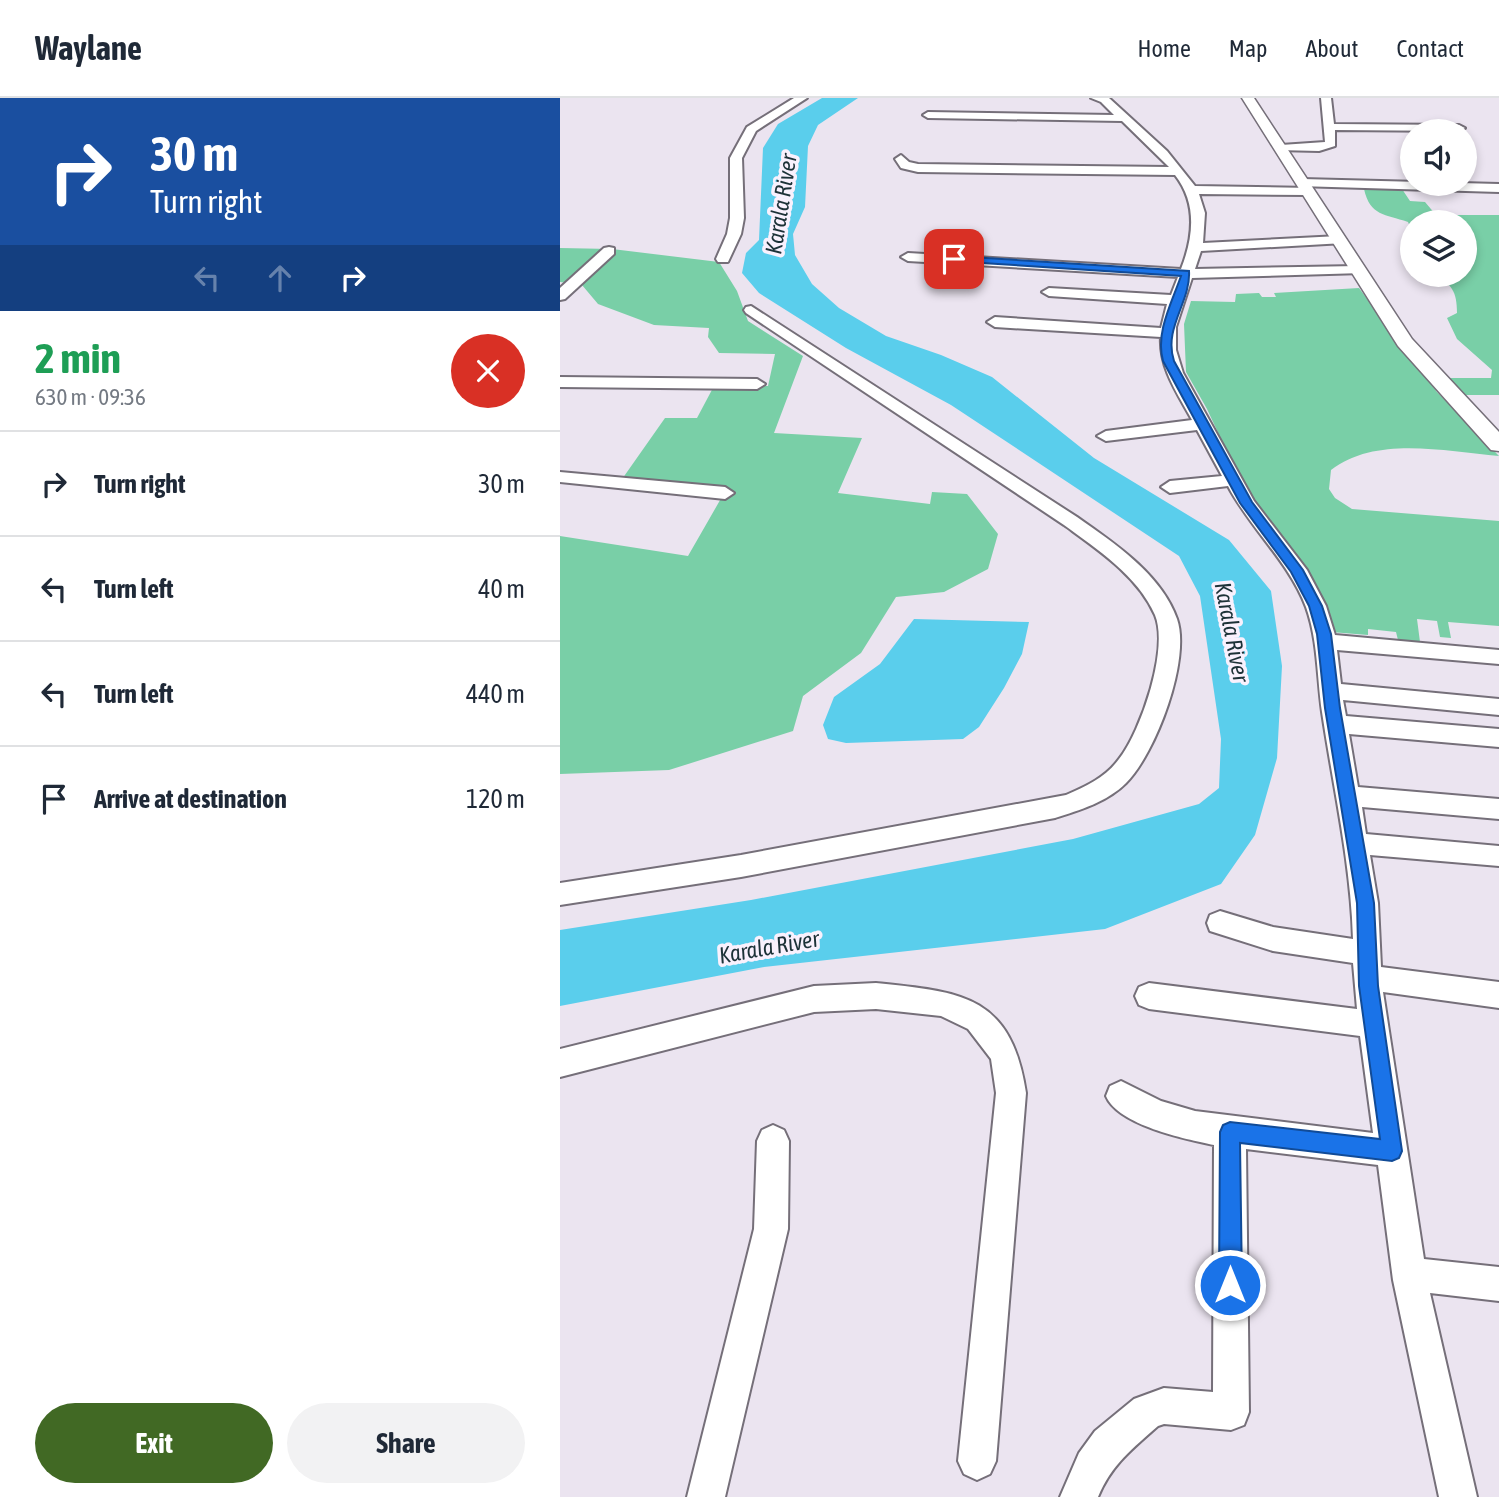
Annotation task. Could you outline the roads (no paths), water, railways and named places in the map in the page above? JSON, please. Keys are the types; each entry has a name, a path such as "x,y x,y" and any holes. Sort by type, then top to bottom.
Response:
{"main road":[{"path":"1248,98 1410,350 1499,445"}],"street":[{"path":"723,259 734,234 737,218 736,158 751,129 802,98"},
{"path":"1096,98 1105,100 1184,180 1198,220 1196,247 1166,333 1168,361 1236,480 1246,503 1297,570 1316,606 1325,642 1335,724 1366,903 1373,1024 1409,1274 1458,1497"},
{"path":"1281,148 1329,146 1331,141 1326,98"},
{"path":"928,114 1124,118"},
{"path":"1330,127 1400,128"},
{"path":"901,159 905,165 918,168 1184,180 1252,188 1499,188"},
{"path":"1196,247 1339,240"},
{"path":"560,296 610,251"},
{"path":"908,257 1186,273 1358,270"},
{"path":"1049,292 1177,300"},
{"path":"560,894 755,863 1055,808 1084,799 1114,782 1129,766 1142,744 1157,701 1165,667 1169,629 1156,597 1129,566 921,421 751,310"},
{"path":"995,322 1166,333"},
{"path":"560,382 757,384"},
{"path":"1106,436 1206,427"},
{"path":"1128,442 1206,427"},
{"path":"560,477 725,493"},
{"path":"1170,487 1236,480"},
{"path":"1325,642 1499,657"},
{"path":"1331,691 1499,707"},
{"path":"1335,724 1499,738"},
{"path":"1348,796 1499,809"},
{"path":"1355,842 1499,856"},
{"path":"1220,923 1233,929 1368,966 1499,995"},
{"path":"560,1063 814,999 876,996 926,1000 962,1010 989,1031 1006,1059 1012,1093 978,1461"},
{"path":"1149,996 1373,1024"},
{"path":"1121,1096 1142,1110 1172,1121 1230,1132 1392,1151"},
{"path":"1080,1497 1091,1466 1108,1444 1147,1412 1164,1406 1231,1412 1230,1132"},
{"path":"706,1497 771,1230 773,1141"},
{"path":"1409,1274 1499,1284"}],"water":[{"name":"Karala River","path":"822,98 858,98 818,125 808,146 805,207 793,234 795,255 812,284 839,308 886,336 941,355 992,377 1094,458 1229,540 1271,591 1282,666 1277,758 1255,835 1221,884 1105,929 764,967 560,1006 560,930 751,900 1073,839 1199,804 1219,788 1221,739 1200,596 1179,556 951,405 846,348 759,293 742,273 746,253 759,240 763,148 778,124"},
{"path":"914,619 1029,622 1022,654 979,727 963,739 846,743 828,739 823,725 834,697 880,664"}]}
